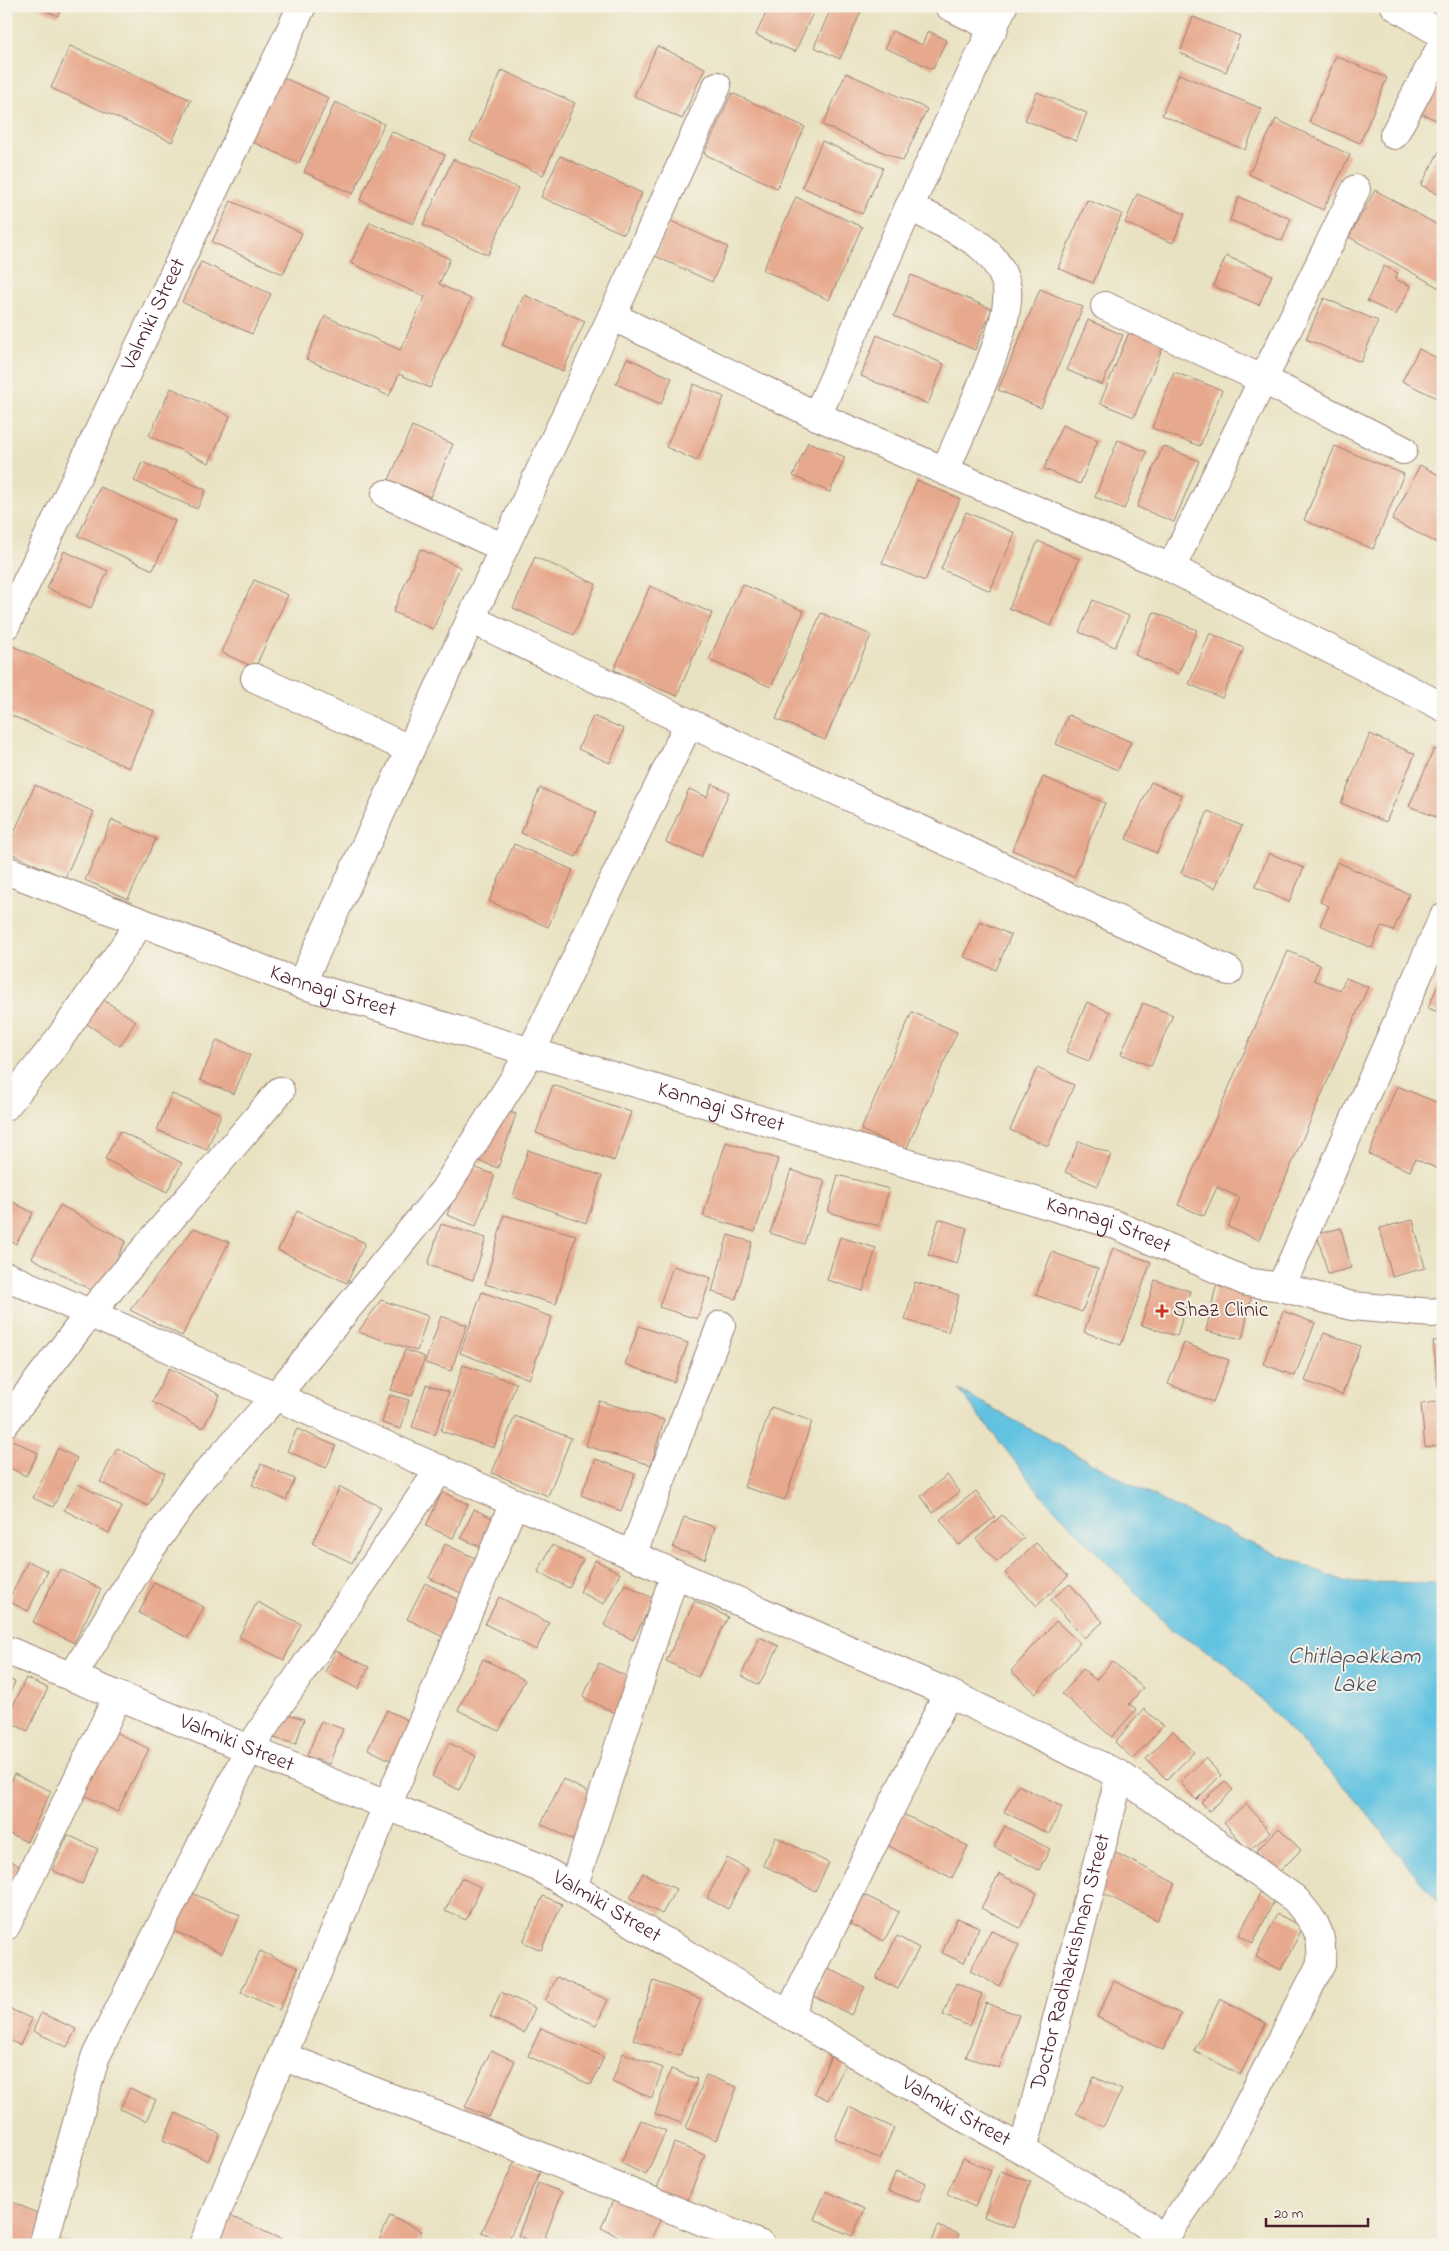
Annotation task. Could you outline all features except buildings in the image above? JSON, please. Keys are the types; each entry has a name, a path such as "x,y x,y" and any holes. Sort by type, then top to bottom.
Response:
{"street":[{"name":"Valmiki Street","path":"6,624 302,6"},
{"path":"817,416 909,207 998,17 949,6"},
{"path":"1396,6 1443,35"},
{"path":"1394,136 1443,44"},
{"path":"301,984 717,86"},
{"path":"1171,568 1356,189"},
{"path":"909,207 948,226 984,249 999,267 1007,289 1004,322 945,471"},
{"path":"1105,306 1264,380 1403,450"},
{"path":"612,316 817,416 1171,568 1443,707"},
{"path":"386,494 504,548"},
{"path":"471,619 690,723 1230,971"},
{"path":"255,678 409,749"},
{"path":"72,1677 149,1551 194,1487 276,1396 444,1190 531,1052 690,723"},
{"name":"Kannagi Street","path":"6,870 301,984 1116,1225 1247,1282 1281,1287 1352,1306 1432,1313 1443,1311"},
{"path":"1281,1287 1443,918"},
{"path":"6,1106 54,1046 141,922"},
{"path":"6,1422 90,1313 280,1091"},
{"path":"6,1276 514,1503 948,1692 1120,1775 1295,1899 1312,1920 1322,1942 1321,1964 1228,2146 1164,2242"},
{"path":"632,1555 721,1325"},
{"path":"43,2245 95,2058 249,1749 440,1469"},
{"path":"203,2245 389,1806 514,1503"},
{"path":"573,1888 675,1573"},
{"name":"Valmiki Street","path":"6,1650 538,1867 960,2116 1023,2150 1144,2223 1164,2242"},
{"path":"789,2014 948,1692"},
{"path":"6,1926 118,1696"},
{"name":"Doctor Radhakrishnan Street","path":"1023,2150 1120,1775"},
{"path":"282,2056 498,2139 762,2245"}],"water":[{"name":"Chitlapakkam Lake","path":"959,1390 1139,1489 1243,1540 1346,1582 1443,1583 1443,1919 1440,1904 1395,1850 1363,1807 1227,1664 1172,1630 1043,1497"}],"place":[{"name":"Shaz Clinic","path":"1162,1311"}]}
